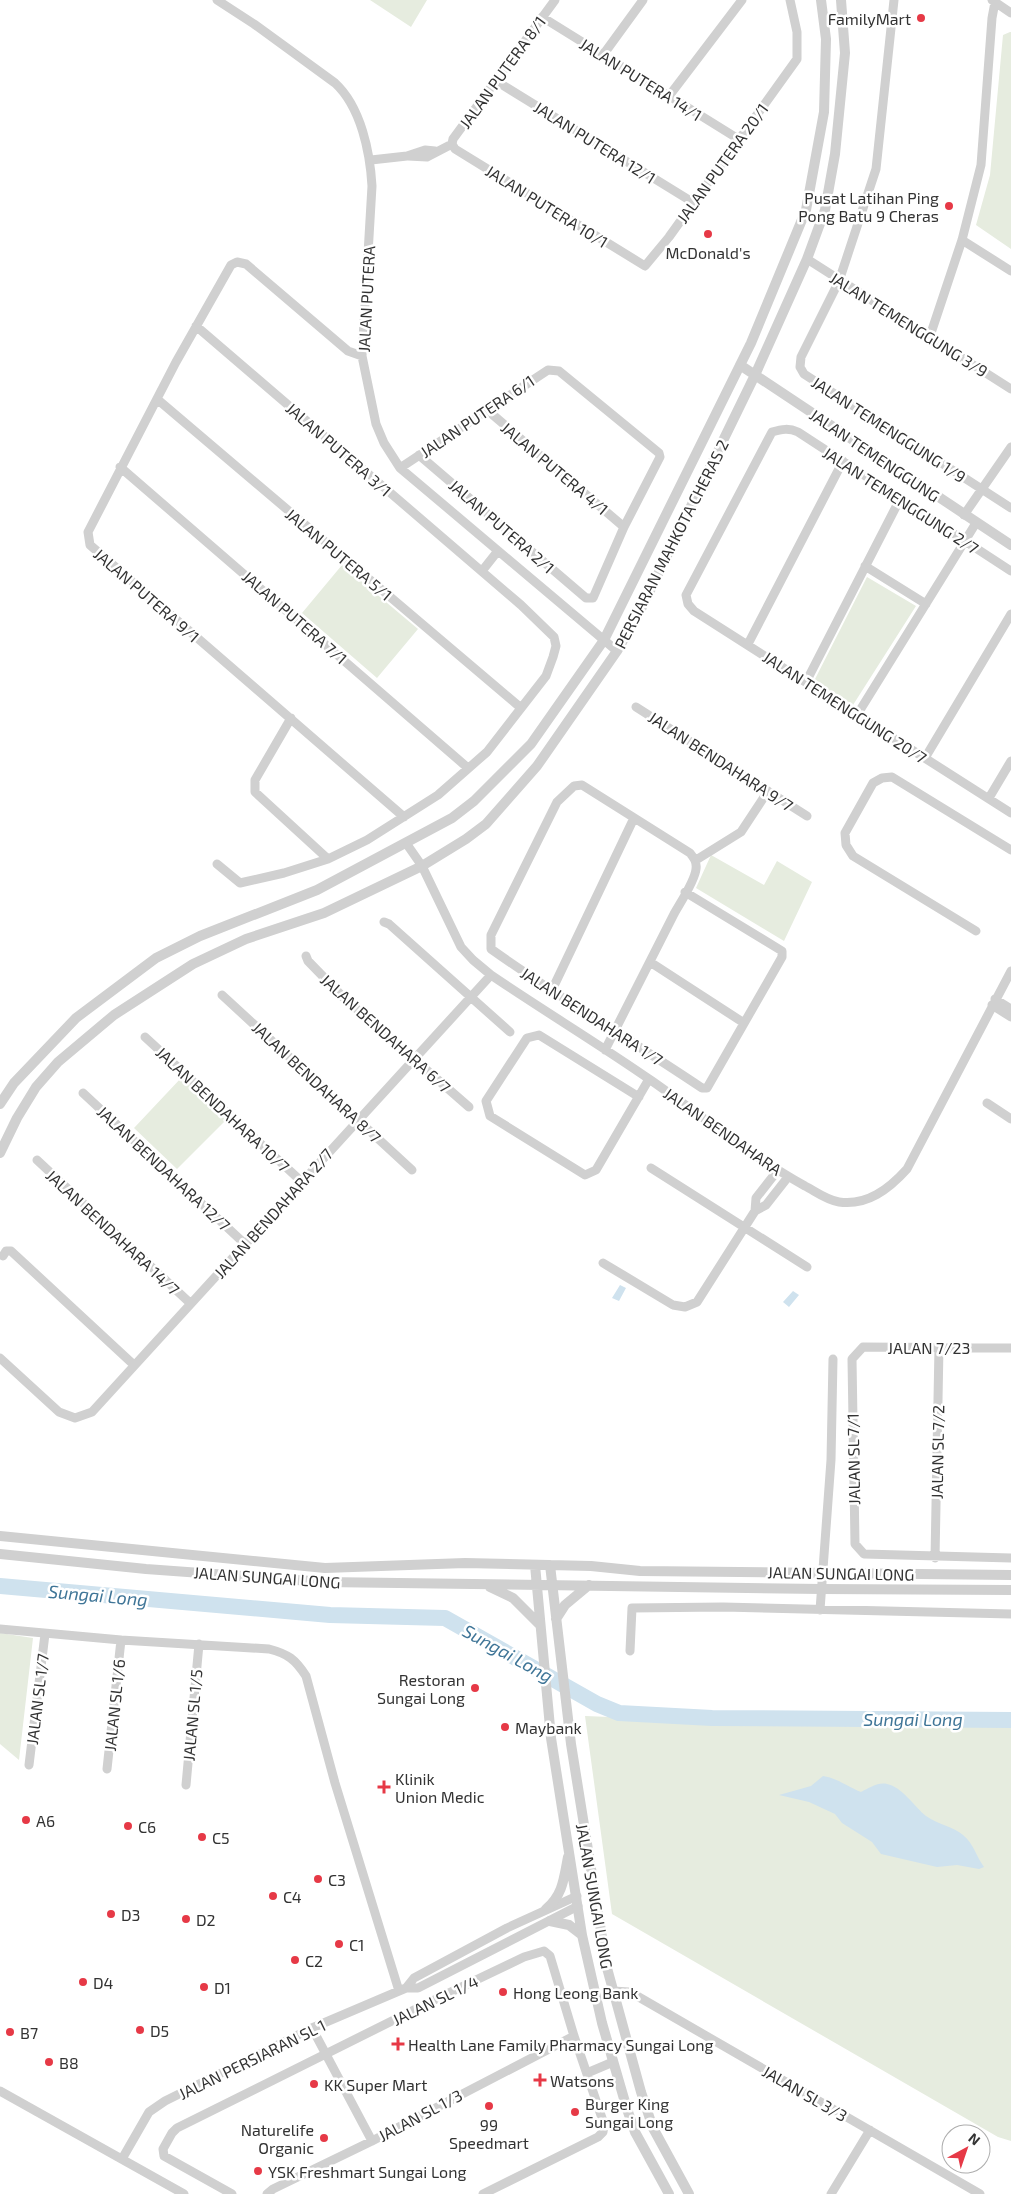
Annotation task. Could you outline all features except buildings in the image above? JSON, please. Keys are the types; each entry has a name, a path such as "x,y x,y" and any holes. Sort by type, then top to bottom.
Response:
{"street":[{"name":"JALAN PUTERA","path":"217,0 288,48 341,88 355,112 371,160 372,186 362,356 376,424 384,443 400,468 497,552 617,651"},
{"name":"JALAN PUTERA 8/1","path":"452,144 453,139 555,0"},
{"path":"603,55 643,0"},
{"path":"669,96 742,0"},
{"name":"JALAN PUTERA 20/1","path":"645,266 694,203 797,59 797,32 790,0"},
{"name":"PERSIARAN MAHKOTA CHERAS 2","path":"0,1104 20,1077 76,1018 156,958 200,936 317,890 452,818 474,801 531,744 604,640 740,365 799,229 812,185 824,112 826,40 821,0"},
{"name":"PERSIARAN MAHKOTA CHERAS 2","path":"0,1153 17,1118 36,1088 58,1062 141,995 193,964 246,939 324,913 422,866 466,839 486,824 537,766 617,651 641,609 755,375 807,259 825,210 836,154 845,53 841,0"},
{"name":"JALAN TEMENGGUNG 1/9","path":"894,0 876,169 840,281 801,357 800,367 804,374 1011,508"},
{"path":"930,336 962,240 981,164 994,1 1011,13"},
{"name":"JALAN PUTERA 14/1","path":"542,17 740,140"},
{"name":"JALAN PUTERA 12/1","path":"496,81 694,203"},
{"path":"371,160 407,156 425,150 435,151 452,144"},
{"name":"JALAN PUTERA 10/1","path":"452,144 455,149 645,266"},
{"path":"962,240 1011,271"},
{"name":"JALAN TEMENGGUNG 3/9","path":"807,259 1011,389"},
{"name":"JALAN PUTERA 9/1","path":"362,356 348,351 246,264 237,262 230,265 120,468 88,532 90,545 404,816"},
{"name":"JALAN PUTERA 3/1","path":"196,326 482,571 554,637 555,651 546,676 487,752 438,795 367,840 328,859 246,883 235,881 217,864"},
{"name":"JALAN TEMENGGUNG","path":"740,365 1011,546"},
{"name":"JALAN PUTERA 6/1","path":"400,468 542,372 559,370 659,453 660,457 624,527 593,598 586,598"},
{"name":"JALAN PUTERA 5/1","path":"157,399 521,708"},
{"name":"JALAN PUTERA 4/1","path":"486,409 624,527"},
{"name":"JALAN TEMENGGUNG 2/7","path":"686,595 772,432 790,429 843,461 1011,571"},
{"path":"964,515 1011,447"},
{"name":"JALAN PUTERA 2/1","path":"419,455 586,598"},
{"path":"748,644 843,461"},
{"name":"JALAN PUTERA 7/1","path":"120,468 468,768"},
{"path":"806,682 900,499"},
{"path":"857,715 976,523"},
{"path":"482,571 497,552"},
{"path":"866,566 926,604"},
{"name":"JALAN TEMENGGUNG 20/7","path":"686,595 688,604 694,611 1011,812"},
{"path":"925,758 1011,614"},
{"name":"JALAN BENDAHARA 9/7","path":"636,707 806,816"},
{"path":"291,718 255,780 255,792 328,859"},
{"path":"989,798 1011,761"},
{"path":"976,931 853,856 846,845 845,833 873,783 882,778 892,777 1011,850"},
{"name":"JALAN BENDAHARA 1/7","path":"634,818 582,785 574,786 557,802 490,935 491,950 702,1088 707,1088 744,1023"},
{"path":"696,860 741,832 768,791"},
{"path":"552,990 634,818 690,852 696,860 696,871 605,1050"},
{"name":"JALAN BENDAHARA","path":"406,843 422,866 462,947 473,960 493,976 649,1079 788,1177 837,1202 859,1202 873,1197 897,1180 907,1169 1011,971"},
{"path":"650,962 744,1023 782,957 782,951 779,947 685,892"},
{"path":"384,922 389,924 470,1000 510,1032"},
{"name":"JALAN BENDAHARA 6/7","path":"306,956 308,961 344,997 469,1107"},
{"name":"JALAN BENDAHARA 2/7","path":"0,1358 59,1412 75,1418 92,1412 301,1181 493,976"},
{"name":"JALAN BENDAHARA 8/7","path":"222,995 412,1170"},
{"path":"994,1002 1011,1010"},
{"path":"994,1002 1011,1018"},
{"path":"639,1097 539,1035 528,1038 486,1101 490,1116 585,1174 596,1170 639,1097 649,1079"},
{"name":"JALAN BENDAHARA 10/7","path":"145,1037 301,1181"},
{"name":"JALAN BENDAHARA 12/7","path":"83,1093 245,1244"},
{"path":"987,1103 1011,1119"},
{"name":"JALAN BENDAHARA 14/7","path":"37,1160 190,1303"},
{"path":"651,1168 807,1267"},
{"path":"755,1211 756,1198 778,1170"},
{"path":"603,1263 673,1305 684,1307 697,1302 755,1211 766,1205 788,1177"},
{"path":"3,1256 6,1251 11,1251 134,1365"},
{"name":"JALAN 7/23","path":"852,1359 863,1347 1011,1348"},
{"name":"JALAN SL 7/2","path":"935,1558 939,1347"},
{"path":"820,1610 830,1468 833,1359"},
{"name":"JALAN SL 7/1","path":"852,1359 855,1544 864,1554 935,1558"},
{"name":"JALAN SUNGAI LONG","path":"0,1536 325,1568 465,1563 550,1565 640,1571 1011,1575"},
{"name":"JALAN SUNGAI LONG","path":"0,1554 146,1569 324,1582 1011,1590"},
{"path":"935,1558 1011,1558"},
{"name":"JALAN SUNGAI LONG","path":"535,1565 535,1584 551,1738 569,1848 586,1899 653,2128 689,2194"},
{"name":"JALAN SUNGAI LONG","path":"550,1565 586,1899 582,1935 602,2023 635,2132 669,2194"},
{"path":"324,1582 325,1568"},
{"path":"480,1584 497,1588 513,1598 540,1625"},
{"path":"556,1619 565,1605 589,1585"},
{"path":"630,1651 632,1608 723,1607 1011,1614"},
{"path":"0,1629 121,1640 268,1649 286,1653 296,1661 306,1676 335,1783 403,1989"},
{"name":"JALAN SL 1/7","path":"29,1764 45,1634"},
{"name":"JALAN SL 1/6","path":"107,1769 121,1640"},
{"name":"JALAN SL 1/5","path":"186,1785 199,1644"},
{"path":"403,1989 414,1978 546,1909 555,1902 563,1887 569,1848"},
{"path":"403,1989 418,1988 550,1921 586,1899"},
{"path":"546,1909 586,1899"},
{"path":"550,1921 568,1925 582,1935"},
{"name":"JALAN SL 1/4","path":"232,2194 164,2156 163,2149 177,2128 422,2006 541,1951 550,1956 574,2036 604,2124 603,2132 598,2137 488,2193"},
{"name":"JALAN PERSIARAN SL 1","path":"122,2159 149,2112 165,2101 312,2028 403,1989"},
{"name":"JALAN SL 3/3","path":"613,1991 629,1992 980,2194"},
{"path":"312,2028 372,2141"},
{"name":"JALAN SL 1/3","path":"267,2194 273,2189 372,2141 574,2036"},
{"path":"587,2073 613,2062"},
{"path":"0,2091 184,2194"},
{"path":"831,2194 870,2130"}],"shaded area":[{"path":"370,0 427,0 411,27"},
{"path":"1011,32 1011,249 976,225 990,175 1003,35"},
{"path":"342,565 418,629 377,678 302,613"},
{"path":"867,577 916,606 853,705 814,681"},
{"path":"711,855 764,885 777,861 812,882 784,941 696,888"},
{"path":"182,1077 226,1120 177,1169 134,1128"},
{"path":"0,1633 33,1638 19,1760 0,1744"},
{"path":"585,1716 734,1722 1011,1725 1011,2141 991,2133 991,2124 975,2124 612,1914"}],"water":[{"path":"620,1285 626,1288 619,1301 612,1298"},
{"path":"793,1291 799,1295 789,1307 783,1302"},
{"path":"823,1776 861,1792 880,1784 887,1784 898,1789 926,1816 963,1835 970,1842 984,1867 979,1869 957,1865 937,1867 881,1854 872,1842 842,1823 835,1814 809,1802 779,1795 811,1786"}],"waterway":[{"name":"Sungai Long","path":"0,1586 330,1615 445,1618 597,1704 619,1713 712,1718 1011,1720"}],"place":[{"name":"FamilyMart","path":"921,18"},
{"name":"Pusat Latihan Ping Pong Batu 9 Cheras","path":"949,206"},
{"name":"McDonald's","path":"708,234"},
{"name":"Restoran Sungai Long","path":"475,1688"},
{"name":"Maybank","path":"505,1727"},
{"name":"Klinik Union Medic","path":"384,1787"},
{"name":"A6","path":"26,1820"},
{"name":"C6","path":"128,1826"},
{"name":"C5","path":"202,1837"},
{"name":"C3","path":"318,1879"},
{"name":"C4","path":"273,1896"},
{"name":"D3","path":"111,1914"},
{"name":"D2","path":"186,1919"},
{"name":"C1","path":"339,1944"},
{"name":"C2","path":"295,1960"},
{"name":"D4","path":"83,1982"},
{"name":"D1","path":"204,1987"},
{"name":"Hong Leong Bank","path":"503,1992"},
{"name":"D5","path":"140,2030"},
{"name":"B7","path":"10,2032"},
{"name":"Health Lane Family Pharmacy Sungai Long","path":"398,2044"},
{"name":"B8","path":"49,2062"},
{"name":"Watsons","path":"540,2080"},
{"name":"KK Super Mart","path":"314,2084"},
{"name":"99 Speedmart","path":"489,2106"},
{"name":"Burger King Sungai Long","path":"575,2112"},
{"name":"Naturelife Organic","path":"324,2138"},
{"name":"YSK Freshmart Sungai Long","path":"258,2171"}]}
